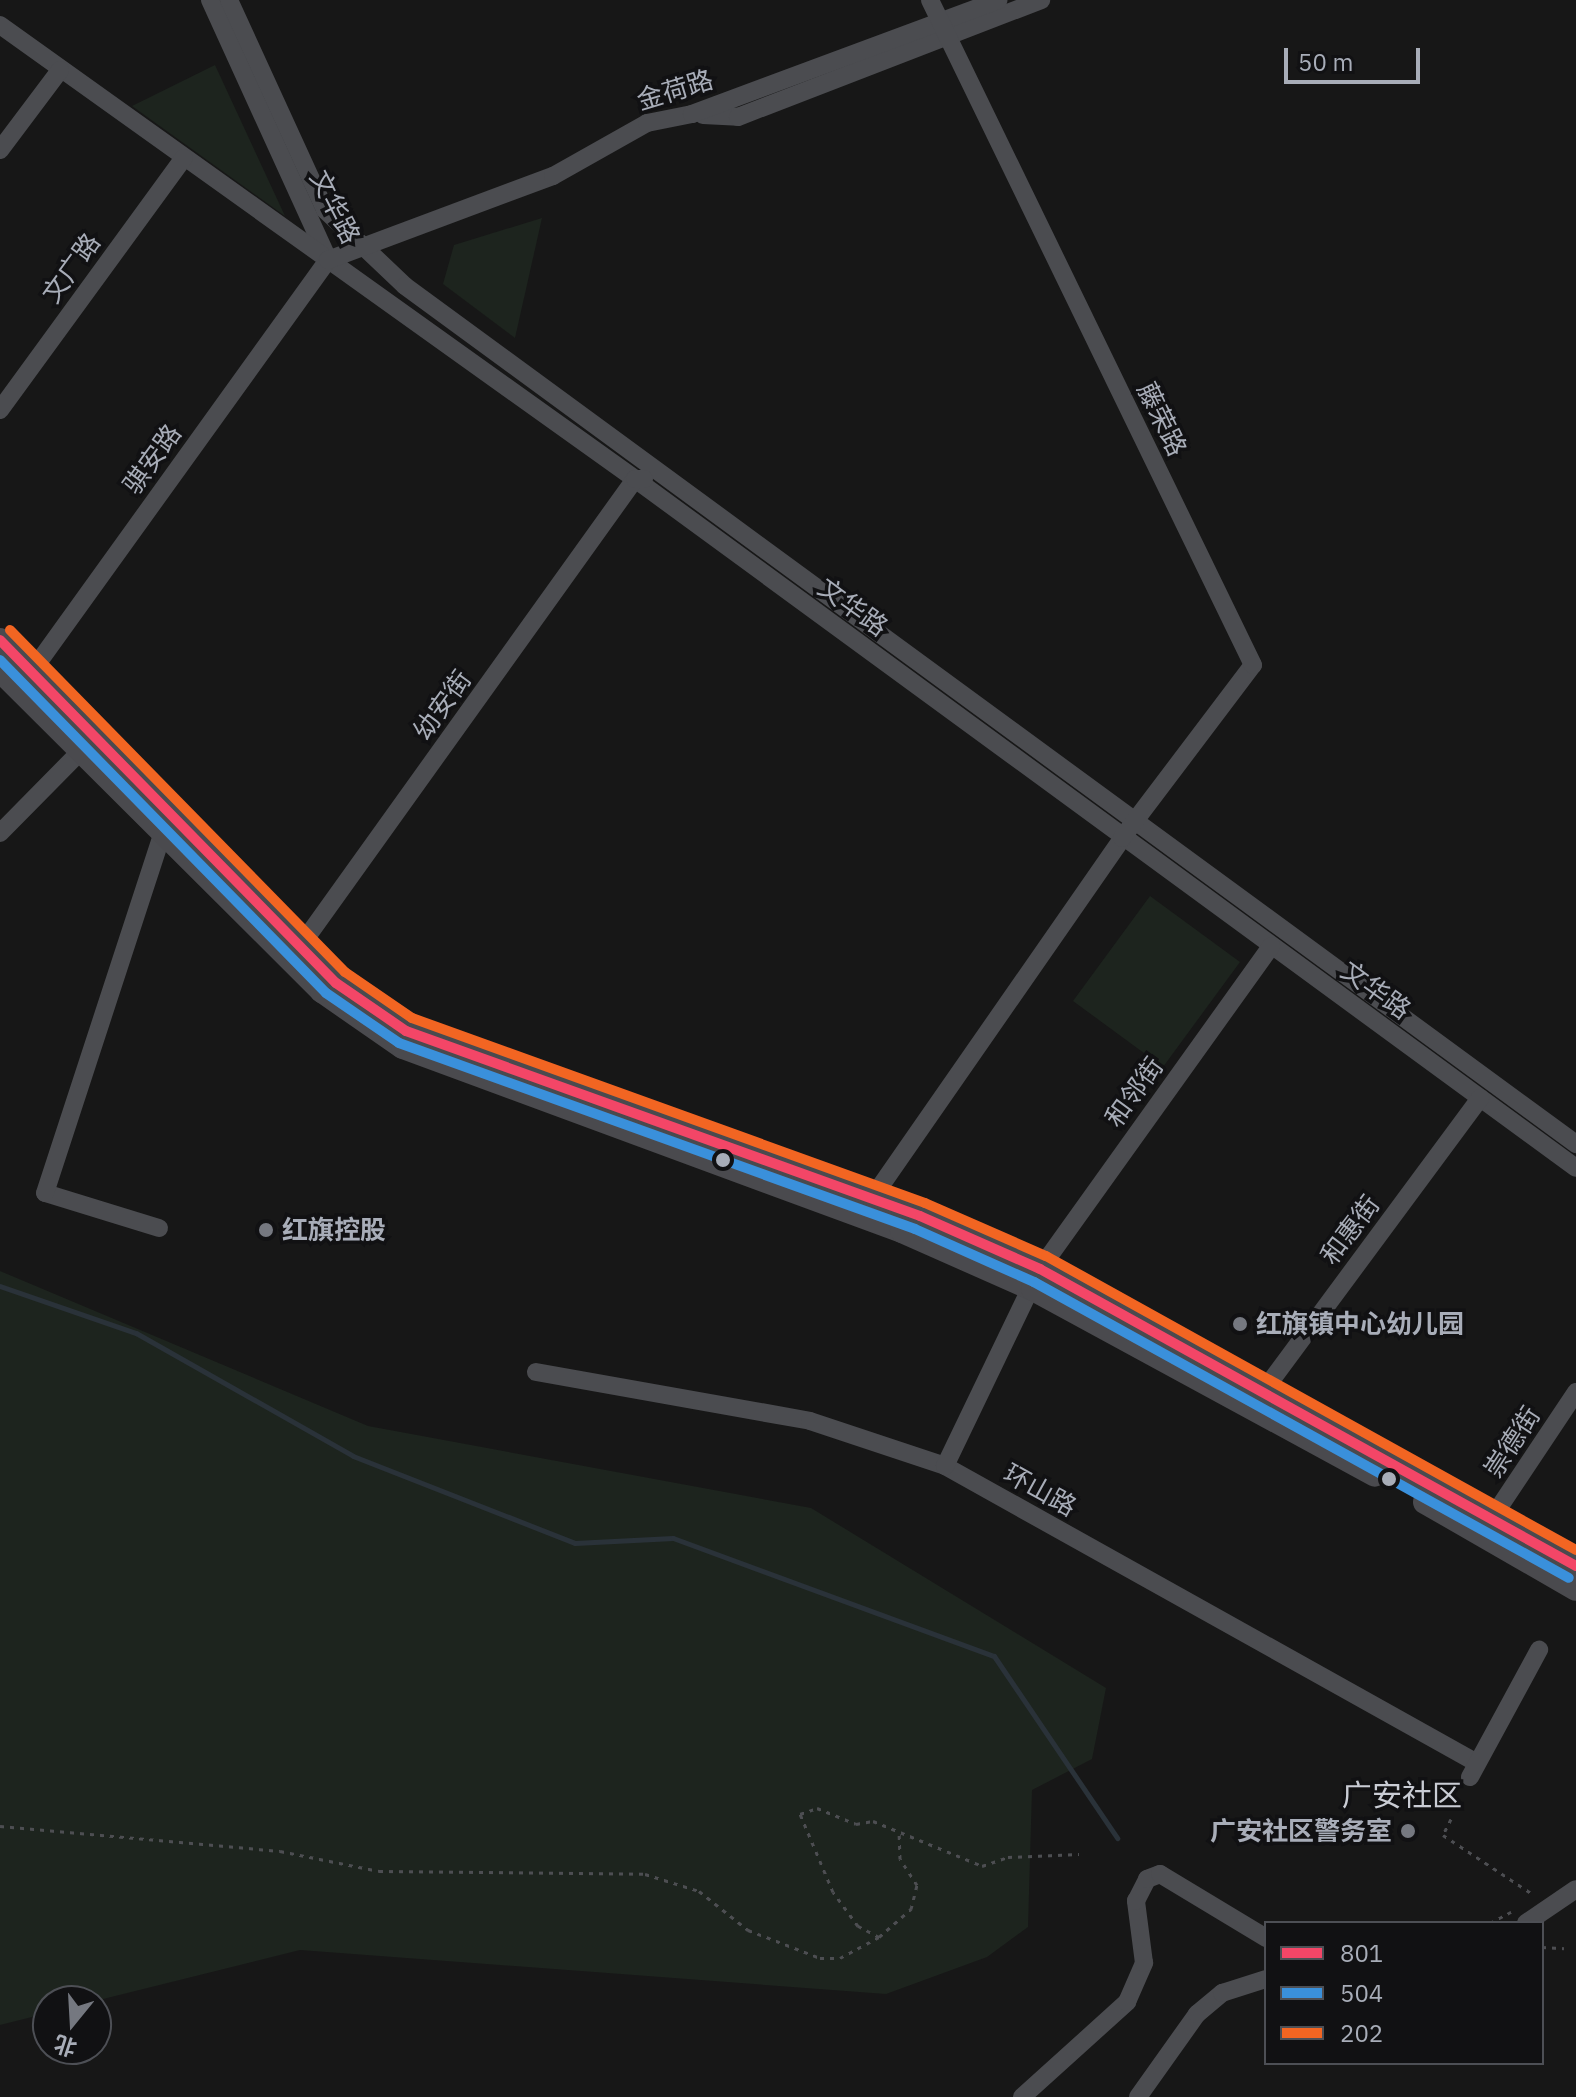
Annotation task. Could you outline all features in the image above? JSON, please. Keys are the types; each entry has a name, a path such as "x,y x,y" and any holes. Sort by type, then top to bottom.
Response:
{"street":[{"name":"文华路","path":"210,0 328,260 1127,830 1576,1144"},
{"name":"文华路","path":"229,0 325,210 358,244 1127,830 1271,946 1576,1168"},
{"name":"藤荣路","path":"930,0 1253,665 1127,830"},
{"name":"金荷路","path":"328,260 358,244 553,176 647,123 692,114 943,29 999,0"},
{"path":"943,29 1041,0"},
{"path":"0,25 328,260"},
{"path":"0,150 60,70"},
{"name":"文广路","path":"0,410 184,158"},
{"name":"骐安路","path":"25,681 328,260"},
{"path":"635,479 664,477"},
{"name":"幼安街","path":"295,953 635,479"},
{"path":"0,640 25,681 80,752 164,825"},
{"path":"0,670 25,681 164,825 295,953 406,1031 866,1208 1036,1279 1486,1527 1576,1566"},
{"path":"0,833 80,752"},
{"path":"159,1228 45,1193 164,825"},
{"path":"866,1208 1127,830"},
{"name":"和邻街","path":"945,1466 1036,1279 1271,946"},
{"name":"和惠街","path":"1256,1400 1480,1098"},
{"name":"环山路","path":"536,1372 810,1421 945,1466 1474,1770 1539,1650"},
{"name":"崇德街","path":"1486,1527 1576,1392"},
{"path":"1486,1527 1576,1589"},
{"path":"1022,2097 1127,2002 1144,1963 1136,1901 1147,1879 1160,1874 1264,1937"},
{"path":"1529,1921 1576,1889"},
{"path":"1138,2097 1197,2014 1235,1987 1264,1980"}],"path":[{"path":"879,1937 858,1926 833,1892 800,1814 817,1808 934,1841 982,1866 1008,1857 1079,1854"},
{"path":"1451,1819 1443,1835 1533,1896 1541,1890"},
{"path":"0,1826 280,1851 379,1871 645,1874 699,1891 717,1901 721,1914 803,1955 840,1958 879,1937 911,1909 917,1885 900,1859 899,1833"},
{"path":"1544,1947 1564,1948"}],"shaded area":[{"path":"215,65 285,216 132,106"},
{"path":"542,218 515,338 443,284 454,245"},
{"path":"1150,896 1240,962 1163,1067 1073,1001"},
{"path":"0,1271 368,1426 811,1508 1106,1688 1092,1759 1032,1790 1028,1927 987,1957 886,1994 300,1950 112,1997 112,1985 32,1985 32,2017 0,2025"}],"waterway":[{"path":"0,1286 136,1333 353,1456 575,1543 673,1538 994,1656 1117,1838"}],"transit line":[{"name":"202","path":"10,630 345,972 412,1018 925,1203 1046,1256 1576,1550"},
{"name":"801","path":"0,640 336,983 406,1031 920,1216 1040,1269 1576,1566"},
{"name":"504","path":"0,660 326,993 399,1043 915,1229 1034,1282 1569,1578"}],"place":[{"name":"红旗控股","path":"266,1230"},
{"name":"红旗镇中心幼儿园","path":"1240,1324"},
{"name":"广安社区警务室","path":"1408,1831"}],"district":[{"name":"广安社区","path":"1402,1795"}]}
